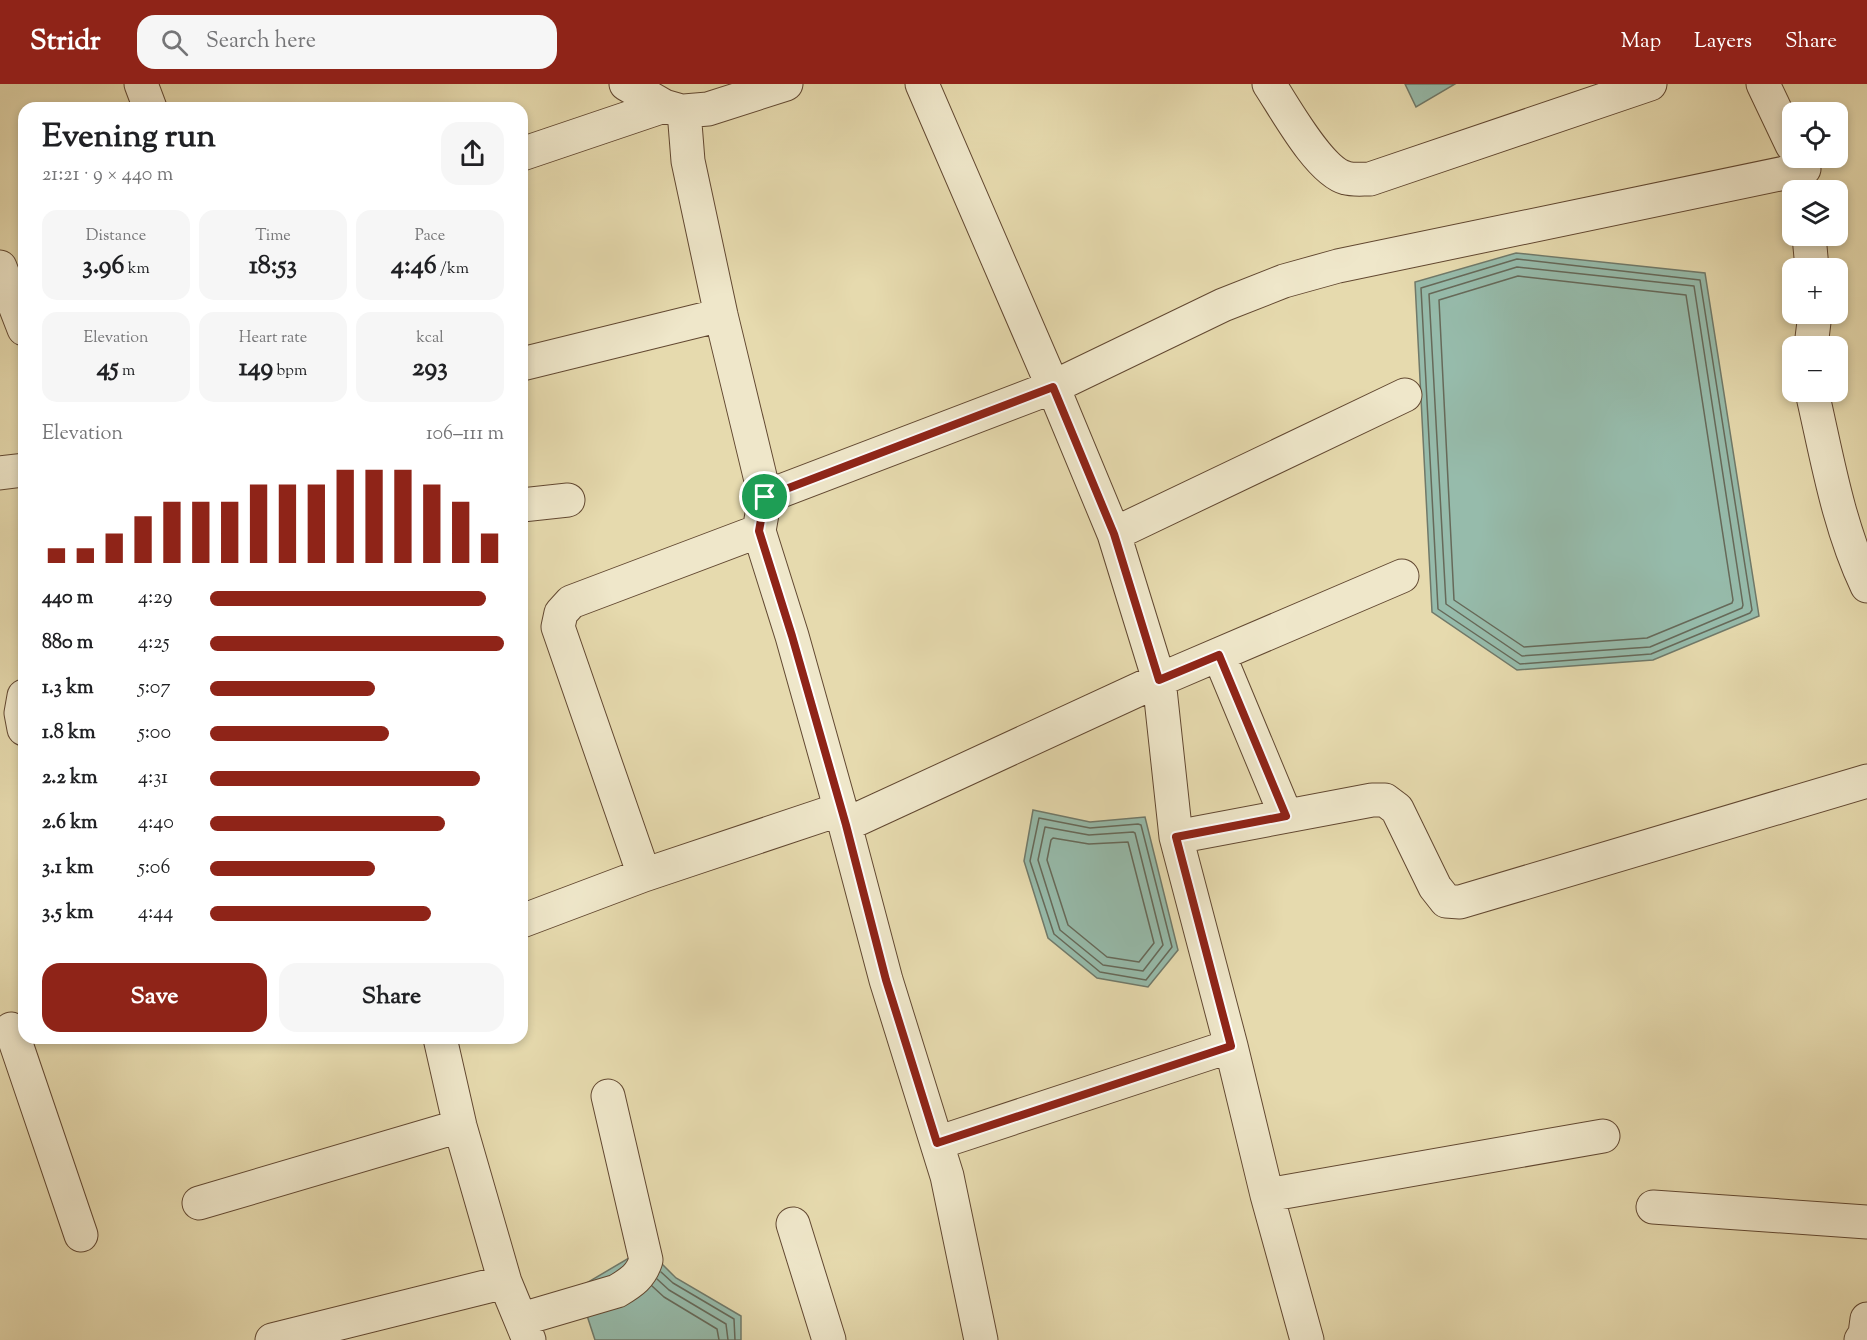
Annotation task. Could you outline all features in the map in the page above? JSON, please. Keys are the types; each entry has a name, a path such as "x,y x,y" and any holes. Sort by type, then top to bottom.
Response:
{"street":[{"path":"141,84 148,102"},
{"path":"626,84 674,109 765,497 759,531 792,636 886,980 954,1203 981,1340"},
{"path":"528,152 674,109 708,109 786,84"},
{"path":"922,84 1114,534 1159,680 1176,837 1231,1046 1267,1195 1307,1340"},
{"path":"1269,84 1318,157 1331,171 1347,179 1370,179 1650,84"},
{"path":"1763,84 1782,126"},
{"path":"765,497 1053,387 1222,305 1284,281 1338,266 1791,168"},
{"path":"0,267 18,314"},
{"path":"528,363 721,315"},
{"path":"1114,534 1405,395"},
{"path":"1814,402 1842,522 1866,581"},
{"path":"0,473 18,471"},
{"path":"528,504 568,500"},
{"path":"644,875 558,627 561,613 571,602 759,531"},
{"path":"528,919 644,875 843,817 1402,576"},
{"path":"1219,655 1286,816"},
{"path":"1176,837 1372,800 1385,800 1397,809 1435,887 1446,901 1460,902 1867,781"},
{"path":"12,1029 81,1235"},
{"path":"441,1044 460,1126 505,1282 525,1329 617,1291 642,1273 646,1260 608,1096"},
{"path":"937,1143 1231,1046"},
{"path":"200,1203 460,1126"},
{"path":"1267,1195 1603,1136"},
{"path":"1653,1206 1867,1222"},
{"path":"793,1224 829,1340"},
{"path":"272,1340 505,1282"},
{"path":"1861,1340 1865,1334 1867,1319"}],"water":[{"path":"1405,84 1455,84 1416,107"},
{"path":"1516,253 1705,273 1759,616 1653,660 1517,670 1432,612 1415,282"},
{"path":"1033,810 1090,822 1145,817 1178,950 1148,987 1097,978 1048,938 1024,861"},
{"path":"646,1248 676,1278 741,1316 741,1340 595,1340 578,1288"}],"route":[{"path":"1053,387 1114,534 1159,680 1219,655 1286,816 1176,837 1231,1046 937,1143 886,980 846,825 792,636 759,531 765,497 1053,387"}]}
